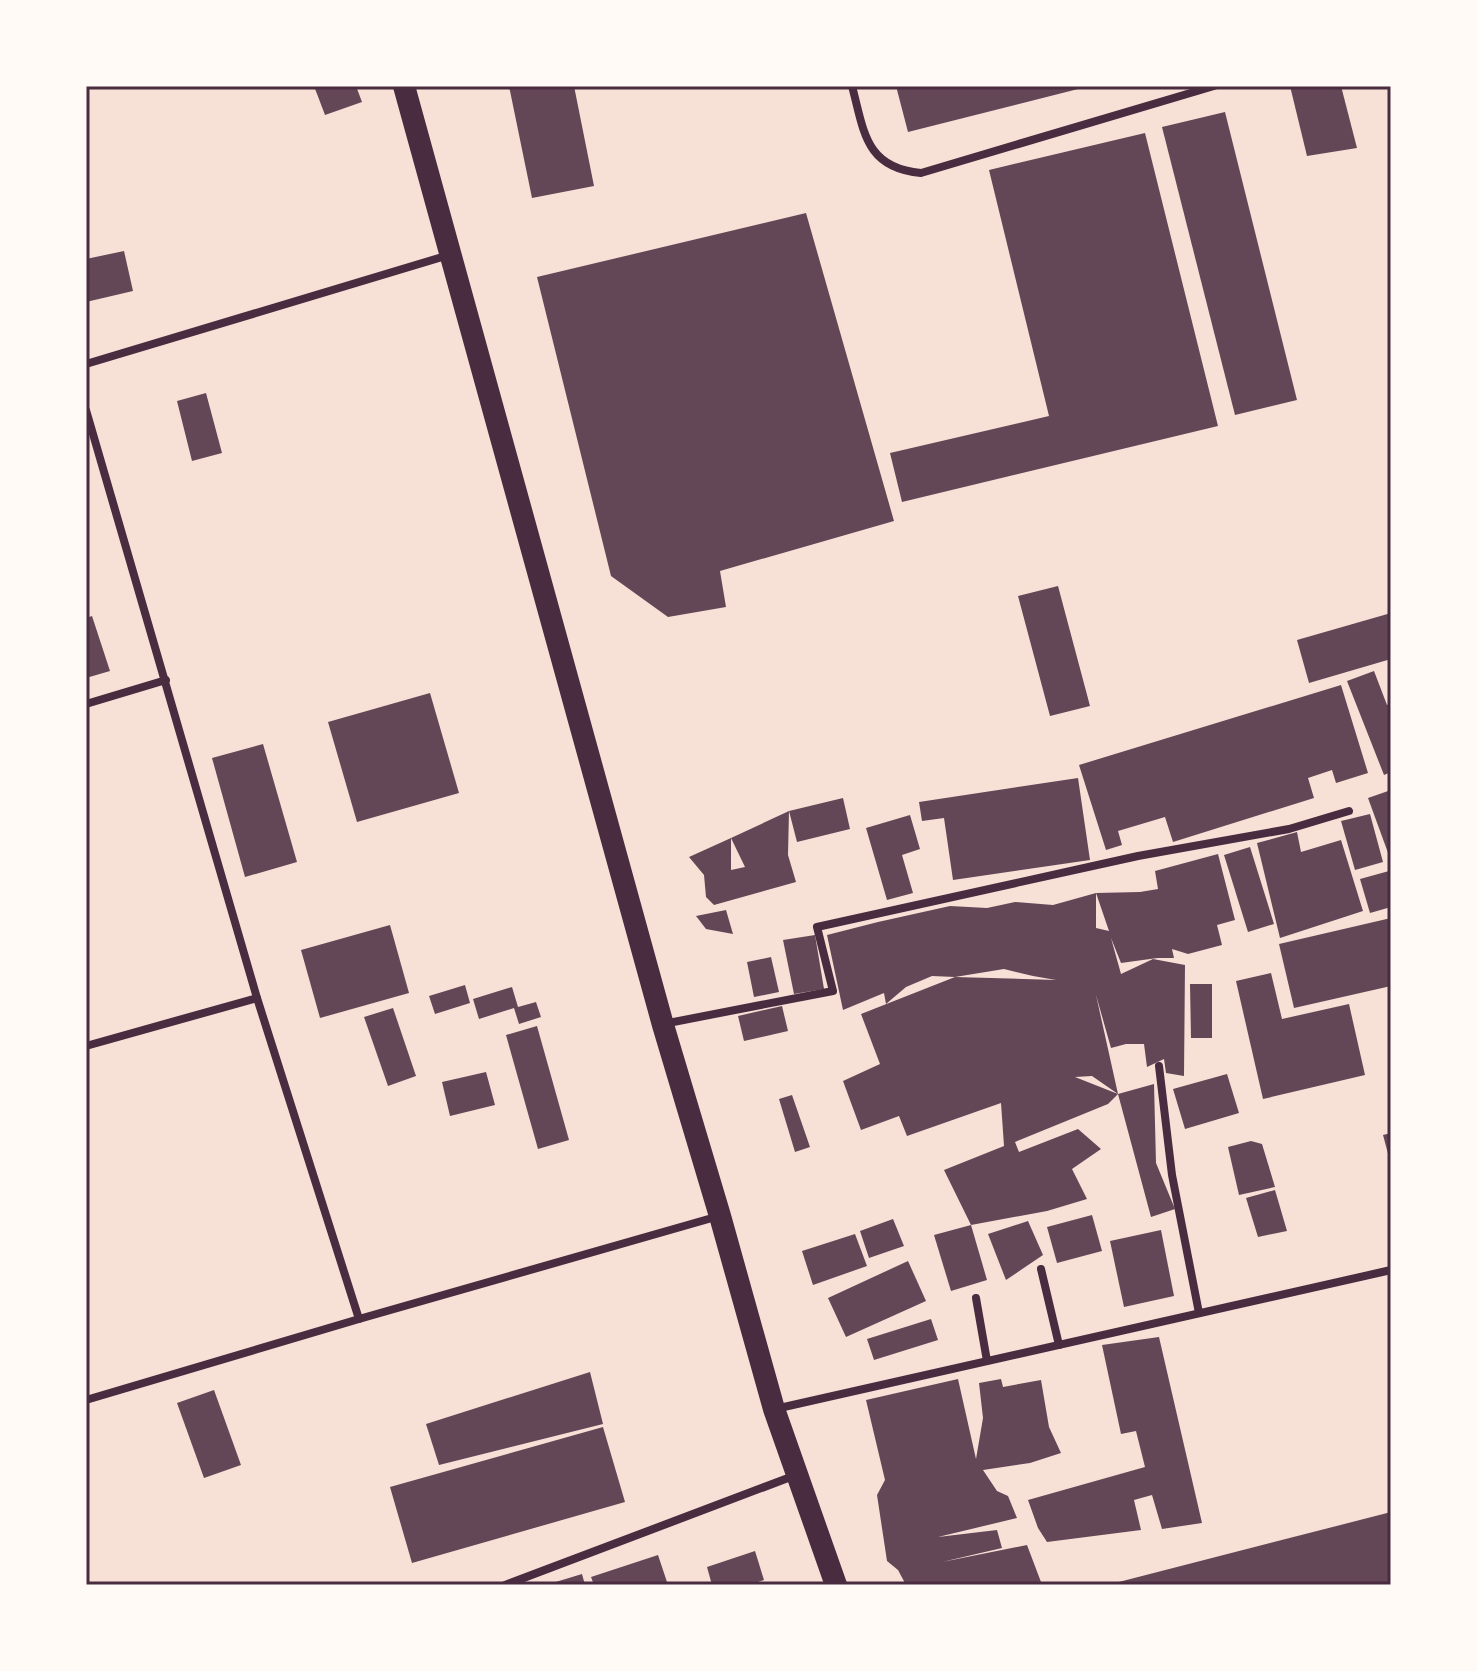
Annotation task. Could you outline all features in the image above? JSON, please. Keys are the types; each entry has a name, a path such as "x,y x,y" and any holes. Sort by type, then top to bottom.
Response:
{"highway":[{"path":"404,86 663,1025 774,1409 836,1585"}],"street":[{"path":"852,86 866,140 878,156 891,166 921,173 1214,86"},
{"path":"86,364 449,255"},
{"path":"86,410 257,998 359,1319"},
{"path":"86,704 166,680"},
{"path":"663,1025 833,991 817,927 1138,856 1289,829 1349,811"},
{"path":"86,1046 257,998"},
{"path":"1159,1066 1172,1175 1199,1313"},
{"path":"86,1400 720,1216"},
{"path":"1041,1269 1059,1345"},
{"path":"774,1409 1391,1270"},
{"path":"976,1298 987,1361"},
{"path":"505,1585 797,1475"}],"building":[{"path":"314,86 356,86 362,102 325,115"},
{"path":"509,86 574,86 594,186 532,198"},
{"path":"896,86 1086,86 1086,87 908,132"},
{"path":"1290,86 1341,86 1357,148 1307,156"},
{"path":"1225,112 1297,400 1235,415 1162,127"},
{"path":"1145,133 1218,426 902,502 890,453 1049,416 989,170"},
{"path":"806,213 894,521 720,571 726,607 668,617 611,576 537,277"},
{"path":"124,251 133,291 86,302 86,259"},
{"path":"206,393 222,453 192,461 177,401"},
{"path":"1058,586 1090,706 1050,716 1018,596"},
{"path":"1391,613 1391,659 1309,683 1297,640"},
{"path":"92,616 110,671 86,678 86,618"},
{"path":"1374,671 1387,705 1391,703 1391,772 1384,775 1347,681"},
{"path":"1341,685 1368,773 1336,783 1332,770 1308,778 1314,798 1173,842 1165,817 1118,831 1122,845 1106,850 1079,765"},
{"path":"430,693 459,793 357,822 328,722"},
{"path":"263,744 297,862 245,877 212,758"},
{"path":"1078,778 1090,860 953,880 944,818 922,821 919,802"},
{"path":"1391,790 1391,861 1368,798"},
{"path":"843,798 850,829 797,842 789,811"},
{"path":"789,811 788,855 796,882 714,905 706,897 704,875 689,857","holes":["731,838 745,867 731,870"]},
{"path":"1370,814 1383,862 1355,870 1341,821"},
{"path":"910,815 920,849 902,855 913,893 887,900 866,828"},
{"path":"1297,832 1301,852 1341,840 1363,911 1280,938 1257,843"},
{"path":"1250,847 1274,924 1248,932 1224,855"},
{"path":"1218,854 1235,920 1217,925 1222,945 1188,954 1172,949 1174,958 1158,958 1121,963 1111,938 1121,974 1153,959 1185,965 1184,1076 1166,1073 1164,1059 1147,1067 1144,1044 1111,1048 1096,995 1118,1094 1108,1104 1015,1142 1019,1152 1078,1129 1101,1149 1072,1169 1087,1199 1047,1211 971,1225 944,1170 1004,1146 1001,1103 907,1136 899,1116 861,1130 843,1081 880,1064 861,1014 955,977 932,976 906,987 886,1004 884,993 843,1010 827,935 950,906 987,908 1015,902 1053,905 1096,893 1158,889 1155,871","holes":["1096,893 1109,931 1096,928","1004,969 1033,976 1056,980 955,977","1092,1076 1118,1094 1075,1077"]},
{"path":"1389,871 1391,907 1370,913 1360,879"},
{"path":"726,910 733,934 706,929 696,916"},
{"path":"1391,918 1391,986 1294,1008 1279,944"},
{"path":"390,925 409,993 320,1018 301,950"},
{"path":"815,935 824,989 794,994 783,940"},
{"path":"771,957 779,992 754,997 747,962"},
{"path":"1271,973 1282,1019 1349,1004 1365,1075 1263,1099 1236,981"},
{"path":"1190,984 1212,984 1212,1038 1191,1038"},
{"path":"465,985 470,1003 435,1014 429,996"},
{"path":"512,987 518,1007 536,1002 541,1017 519,1024 514,1008 479,1019 473,999"},
{"path":"782,1006 788,1031 744,1041 738,1016"},
{"path":"393,1008 416,1076 388,1086 364,1017"},
{"path":"537,1026 569,1140 538,1149 506,1035"},
{"path":"486,1072 495,1105 450,1116 442,1082"},
{"path":"1227,1074 1239,1113 1185,1129 1173,1089"},
{"path":"1154,1084 1156,1163 1175,1209 1151,1217 1118,1094"},
{"path":"792,1095 810,1147 795,1152 779,1099"},
{"path":"1391,1133 1391,1161 1390,1161 1383,1135"},
{"path":"1251,1141 1262,1144 1275,1187 1239,1195 1228,1147"},
{"path":"1275,1190 1287,1231 1258,1237 1246,1198"},
{"path":"1092,1215 1102,1251 1057,1263 1047,1227"},
{"path":"893,1219 904,1246 869,1258 860,1231"},
{"path":"1028,1221 1043,1255 1006,1280 988,1234"},
{"path":"971,1225 987,1280 951,1291 934,1235"},
{"path":"1161,1230 1174,1296 1124,1307 1110,1241"},
{"path":"855,1234 867,1266 813,1285 802,1251"},
{"path":"908,1261 926,1301 846,1337 828,1298"},
{"path":"931,1319 938,1340 874,1360 867,1339"},
{"path":"1159,1337 1202,1523 1162,1529 1152,1495 1134,1500 1141,1530 1047,1542 1038,1528 1028,1500 1145,1467 1136,1431 1121,1434 1102,1345"},
{"path":"590,1372 603,1424 439,1465 426,1424"},
{"path":"958,1379 976,1459 983,1418 979,1383 1001,1379 1003,1387 1041,1380 1049,1427 1061,1453 1030,1463 983,1470 997,1491 1008,1496 1017,1518 938,1537 997,1530 1002,1548 942,1562 1027,1545 1041,1582 1029,1585 906,1585 898,1570 887,1561 877,1495 885,1480 866,1400"},
{"path":"214,1390 241,1465 204,1478 177,1403"},
{"path":"603,1427 625,1502 412,1563 390,1487"},
{"path":"1391,1512 1391,1585 1111,1585 1111,1584"},
{"path":"755,1551 764,1580 749,1585 712,1585 707,1567"},
{"path":"658,1555 668,1585 594,1585 591,1577"},
{"path":"582,1574 585,1585 549,1585 549,1584"}]}
